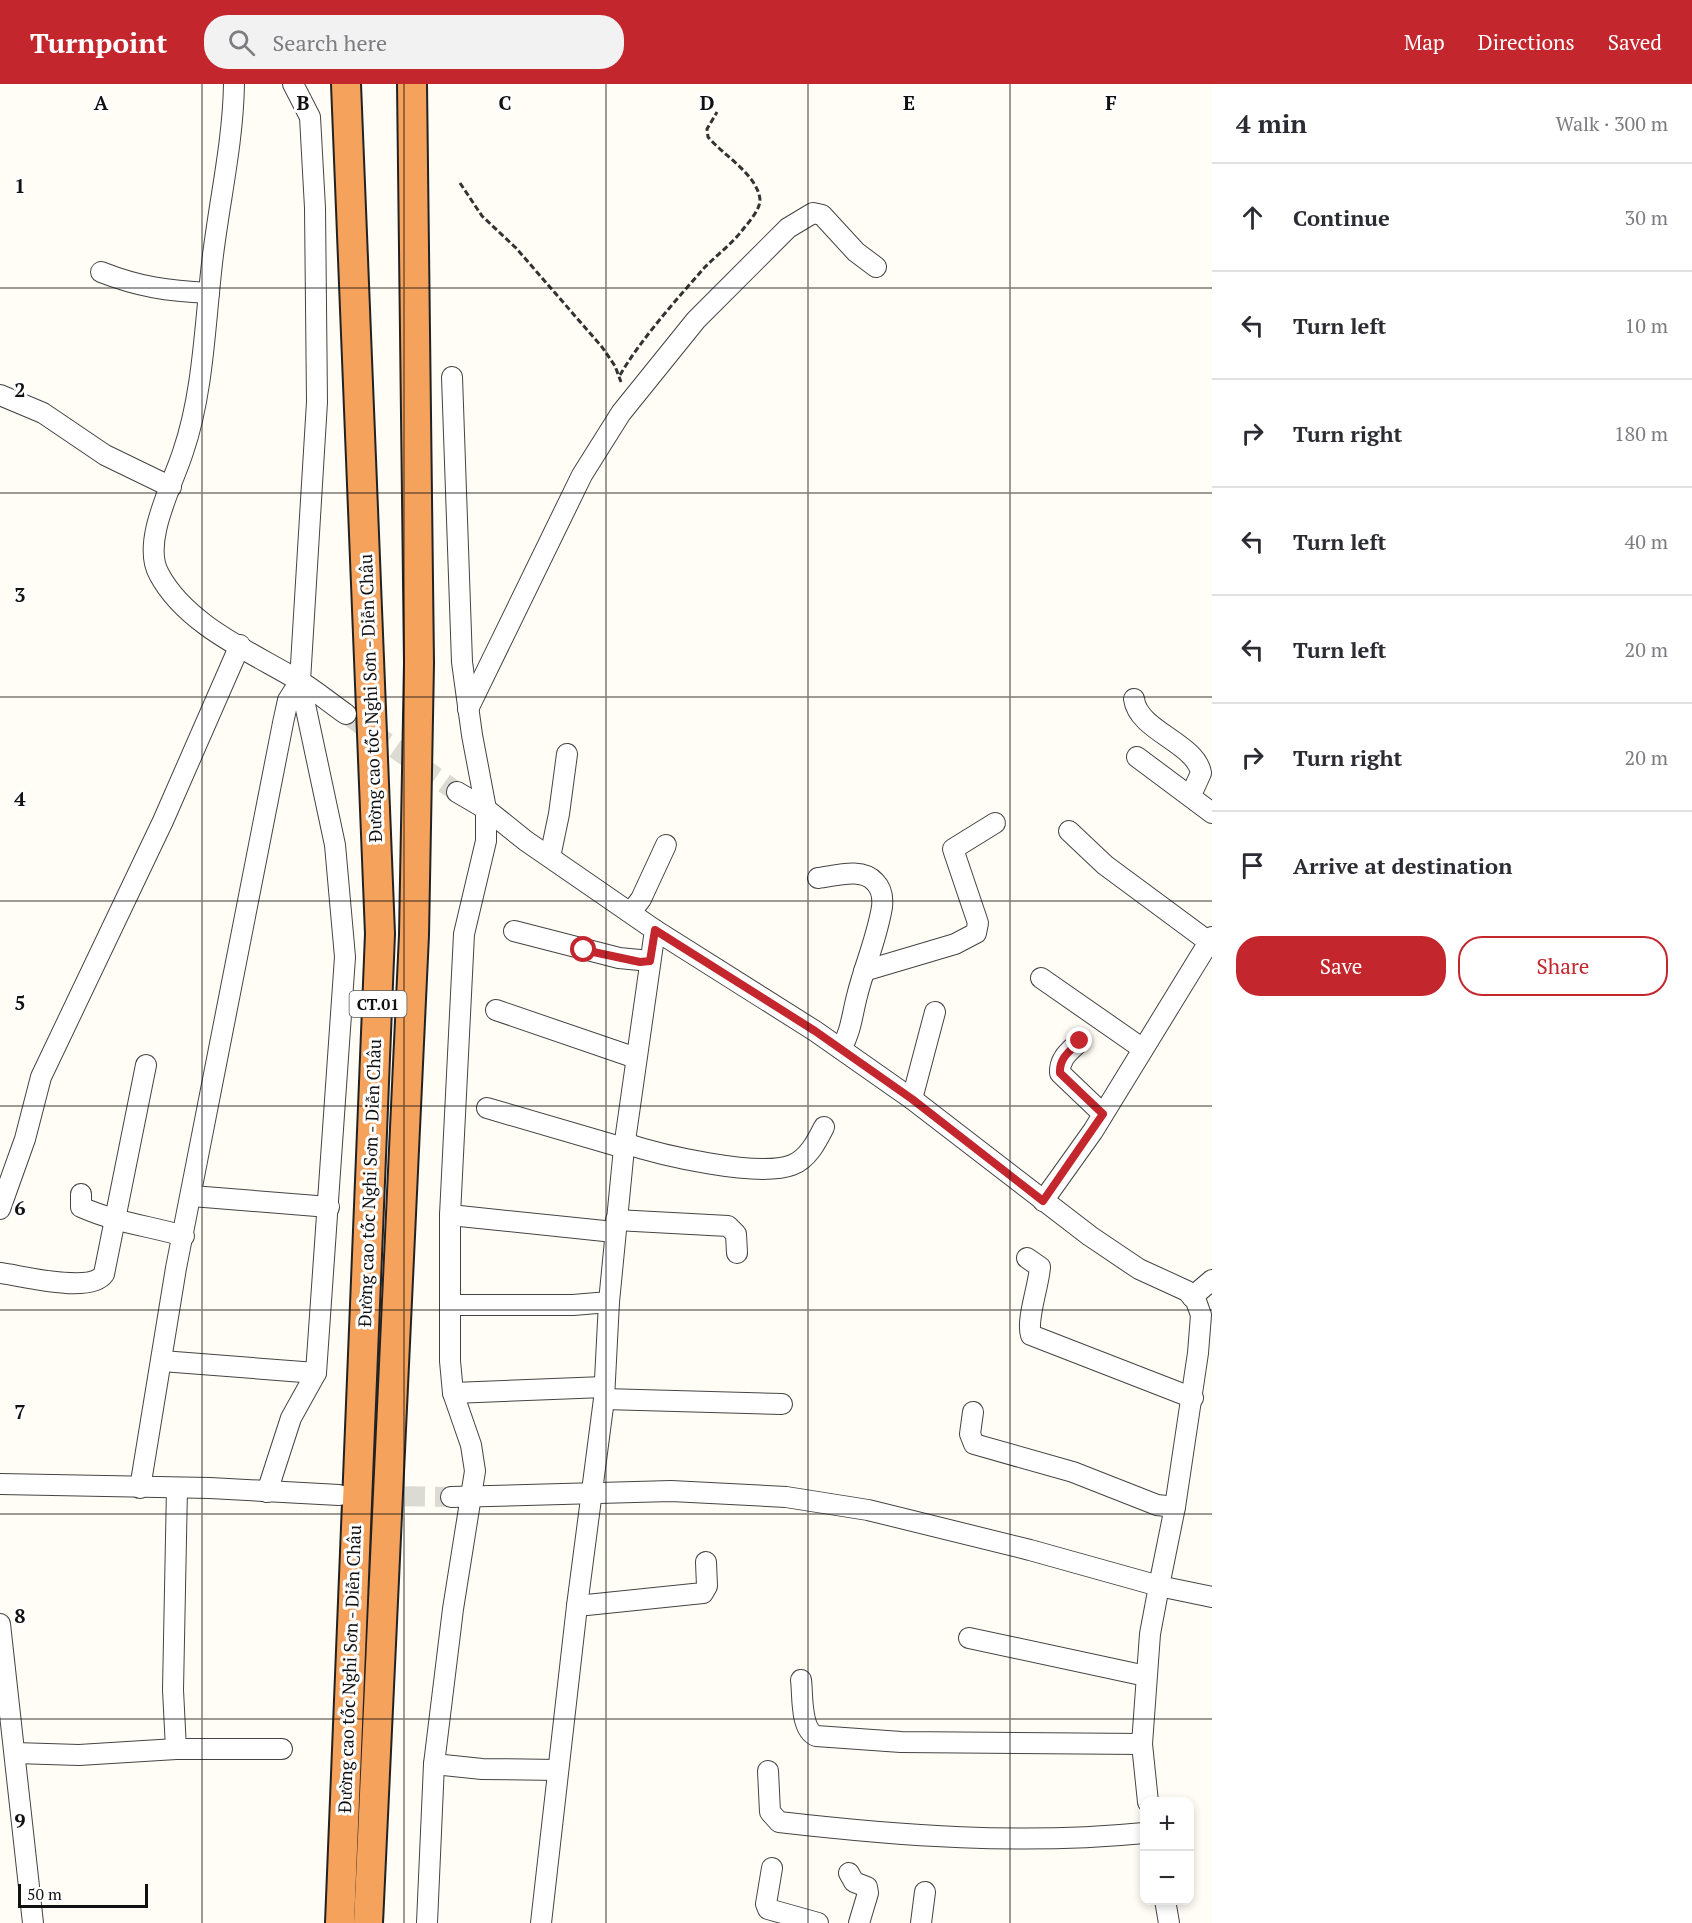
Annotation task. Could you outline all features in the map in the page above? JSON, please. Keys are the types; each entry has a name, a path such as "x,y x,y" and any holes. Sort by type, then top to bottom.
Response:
{"highway":[{"name":"Đường cao tốc Nghi Sơn - Diễn Châu","path":"340,1923 380,934 346,84"},
{"name":"Đường cao tốc Nghi Sơn - Diễn Châu","path":"368,1923 414,935 419,663 412,84"}],"street":[{"path":"234,84 231,142 198,380 184,450 155,537 154,559 159,574 185,607 211,628 300,681 346,714"},
{"path":"267,1492 291,1418 316,1373 345,957 335,845 300,681 317,402 310,117 293,84"},
{"path":"468,709 582,475 626,408 696,320 788,228 813,213 822,215 856,252 876,267"},
{"path":"101,272 133,285 209,293"},
{"path":"427,1923 434,1764 453,1609 473,1496 475,1472 471,1445 453,1393 450,1215 464,934 486,841 486,809 462,662 452,377"},
{"path":"0,395 51,417 105,455 171,487"},
{"path":"0,1209 25,1139 41,1077 163,821 240,645"},
{"path":"140,1488 184,1236 283,723 288,700 300,681"},
{"path":"1134,699 1135,706 1146,720 1196,760 1201,773 1191,795"},
{"path":"550,857 559,814 567,754"},
{"path":"1137,757 1191,795 1212,813"},
{"path":"457,792 486,809 655,930 841,1049 912,1099 1043,1201 1139,1269 1187,1291 1192,1297 1201,1315 1193,1398 1159,1586 1146,1676 1142,1744 1147,1797"},
{"path":"864,970 955,944 976,933 978,923 953,849 995,823"},
{"path":"1043,1201 1103,1114 1210,939 1105,865 1069,831"},
{"path":"631,912 641,898 666,844"},
{"path":"818,878 859,874 874,880 880,888 882,907 848,1038 841,1049"},
{"path":"541,1923 604,1393 615,1226 624,1146 655,930"},
{"path":"514,931 619,958 650,961"},
{"path":"1041,978 1097,1014 1143,1049"},
{"path":"495,1010 636,1058"},
{"path":"912,1099 935,1012"},
{"path":"1080,1041 1064,1057 1060,1064 1060,1073 1103,1114"},
{"path":"0,1273 83,1285 100,1280 107,1266 114,1219 146,1065"},
{"path":"487,1108 624,1146 742,1167 779,1168 801,1161 812,1149 824,1127"},
{"path":"81,1194 81,1207 114,1219 184,1236"},
{"path":"192,1196 329,1208"},
{"path":"450,1215 615,1226 728,1226 736,1234 737,1253"},
{"path":"1027,1258 1040,1267 1039,1285 1030,1323 1031,1335 1193,1398"},
{"path":"1192,1297 1212,1280"},
{"path":"450,1305 609,1302"},
{"path":"162,1361 316,1373"},
{"path":"453,1393 604,1393 782,1404"},
{"path":"974,1412 970,1434 974,1444 1073,1472 1157,1505 1175,1507"},
{"path":"0,1484 339,1495"},
{"path":"176,1749 173,1690 177,1488"},
{"path":"451,1497 709,1492 786,1497 841,1505 1019,1547 1159,1586 1212,1597"},
{"path":"577,1606 703,1593 707,1586 706,1562"},
{"path":"0,1624 33,1923"},
{"path":"969,1638 1146,1676"},
{"path":"801,1680 806,1722 811,1734 816,1736 902,1742 1142,1744"},
{"path":"15,1753 78,1755 176,1749 282,1749"},
{"path":"434,1764 482,1769 558,1770"},
{"path":"768,1771 770,1812 779,1822 891,1835 955,1838 1108,1836 1140,1833"},
{"path":"772,1868 766,1904 768,1909 818,1923"},
{"path":"849,1873 854,1881 867,1887 868,1893 859,1923"},
{"path":"921,1923 925,1892"},
{"path":"1166,1905 1169,1923"}],"path":[{"path":"620,375 631,356 706,267 744,229 759,206 760,198 750,180 708,137 707,129 717,112"},
{"path":"460,183 482,216 516,248 602,347 620,375 626,408"}],"tunnel":[{"path":"346,714 457,792"},
{"path":"345,1495 451,1497"}],"route":[{"path":"584,950 640,962 650,961 655,930 815,1031 912,1099 1043,1201 1062,1177 1103,1114 1060,1073 1060,1064 1064,1057 1080,1041"}]}
